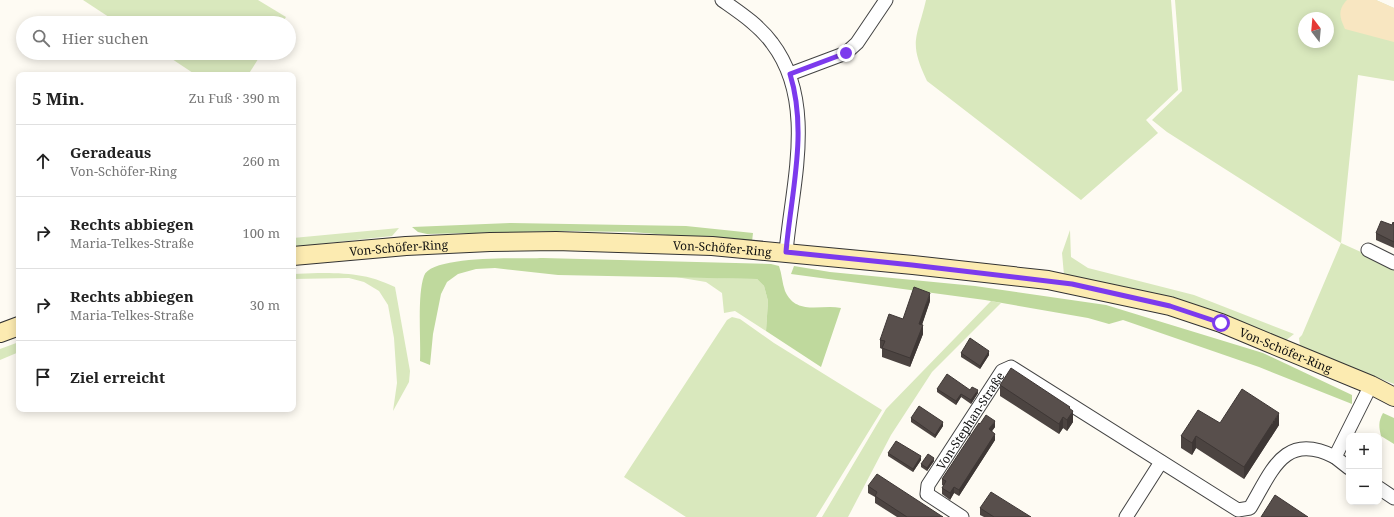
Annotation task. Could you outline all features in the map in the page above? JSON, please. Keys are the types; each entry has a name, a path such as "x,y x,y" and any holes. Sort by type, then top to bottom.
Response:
{"main road":[{"name":"Von-Schöfer-Ring","path":"296,256 406,246 490,242 556,241 712,246 786,252 1048,280 1170,306 1221,323 1371,385 1394,397"},
{"path":"0,333 16,327"}],"street":[{"path":"722,0 746,17 772,43 790,74 796,93 799,118 786,252"},
{"path":"790,74 846,53 857,43 886,0"},
{"path":"1368,250 1394,263"},
{"name":"Von-Stephan-Straße","path":"962,517 927,494 928,485 1002,371 1011,367 1238,510 1250,508 1278,460 1293,451 1310,449 1324,452 1346,466"},
{"path":"1335,458 1371,385"},
{"path":"1126,517 1161,462"},
{"path":"1382,490 1394,498"}],"green space":[{"path":"83,0 258,0 284,16 107,16"},
{"path":"926,0 1171,0 1178,90 1146,120 1158,133 1081,200 927,81 921,68 916,48 917,32"},
{"path":"1175,0 1376,0 1394,8 1394,81 1358,75 1341,243 1167,132 1152,120 1182,91"},
{"path":"174,60 258,60 250,72 192,72"},
{"path":"511,223 686,226 753,233 752,242 632,232 563,231 427,234 418,232 412,227"},
{"path":"399,228 392,236 296,247 296,238"},
{"path":"1070,230 1071,257 1088,268 1194,295 1294,334 1285,341 1064,275 1062,253"},
{"path":"1341,243 1394,267 1394,384 1300,347 1299,338 1302,335"},
{"path":"543,258 771,264 779,266 785,291 790,299 796,304 810,307 841,308 821,367 766,331 768,301 764,286 757,279 558,275 495,268 476,269 458,274 447,282 441,294 433,334 430,365 420,361 422,284 424,276 430,269 442,264 459,261"},
{"path":"794,266 830,272 975,286 1106,305 1263,353 1352,395 1352,404 1259,367 1123,320 1109,324 1088,318 985,300 791,274"},
{"path":"339,273 358,275 376,279 395,287 410,371 409,382 393,411 397,383 394,338 388,305 379,291 364,282 349,278 296,279 296,274"},
{"path":"676,277 757,279 764,286 768,301 766,331 735,311 724,313 722,293 706,282"},
{"path":"991,301 1001,303 932,372 891,435 848,517 822,517 886,409"},
{"path":"732,317 740,319 774,343 882,410 816,517 686,517 624,477 727,320"},
{"path":"16,343 16,353 0,360 0,349"},
{"path":"1383,413 1394,418 1394,444 1382,437 1379,424"}],"sand":[{"path":"1347,0 1376,0 1394,8 1394,42 1345,29 1340,14 1342,7"}],"building":[{"path":"1381,221 1392,225 1393,222 1394,223 1394,242 1376,233"},
{"path":"914,287 930,293 919,324 923,325 910,358 882,348 885,341 880,340 889,314 903,319"},
{"path":"970,338 989,351 980,366 961,353"},
{"path":"1011,368 1070,407 1069,408 1073,411 1067,420 1063,417 1059,424 1000,385"},
{"path":"947,374 970,390 972,387 978,390 971,400 961,394 956,401 937,389"},
{"path":"1242,389 1279,413 1244,467 1196,436 1192,443 1181,436 1198,410 1220,423"},
{"path":"919,406 943,422 935,435 911,418"},
{"path":"986,415 995,421 989,429 995,434 959,490 954,487 950,493 942,488 946,481 942,479 979,423 980,424"},
{"path":"896,441 921,456 913,469 888,453"},
{"path":"928,454 934,458 927,468 921,464"},
{"path":"877,474 943,517 907,517 875,496 877,492 868,486"},
{"path":"991,492 1031,517 994,517 980,508"},
{"path":"1275,495 1308,517 1261,517"}],"route":[{"path":"846,53 790,74 796,93 799,118 798,141 786,252 1048,280 1170,306 1221,323"}]}
